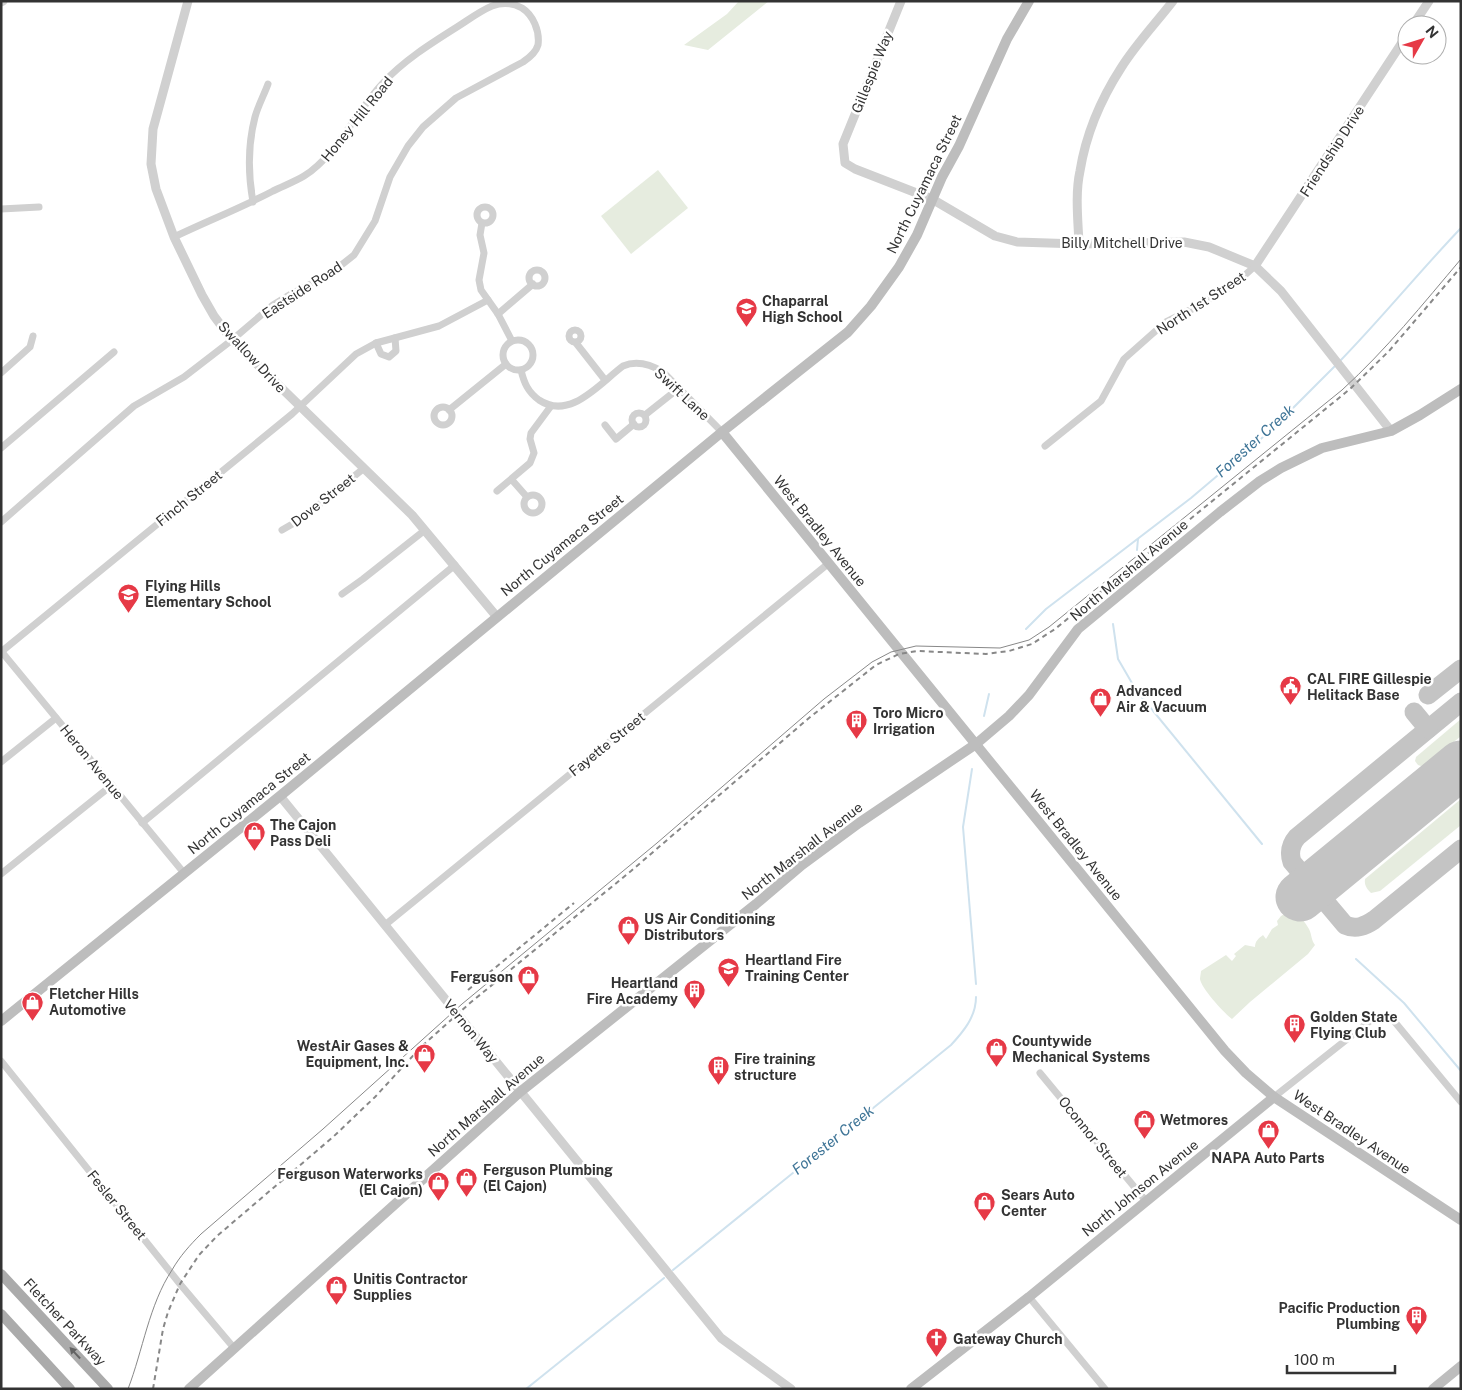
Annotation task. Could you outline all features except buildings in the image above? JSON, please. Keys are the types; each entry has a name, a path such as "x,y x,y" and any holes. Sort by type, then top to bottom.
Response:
{"main road":[{"name":"North Cuyamaca Street","path":"1,1021 280,796 722,432 848,332 899,267 917,235 1007,39 1029,1"},
{"name":"North Marshall Avenue","path":"189,1389 520,1092 802,865 860,822 976,744 1009,716 1029,695 1078,629 1260,480 1322,448 1391,431 1461,389"},
{"name":"West Bradley Avenue","path":"722,432 1226,1051 1246,1073 1274,1097 1461,1220"},
{"name":"North Johnson Avenue","path":"911,1389 1029,1298 1274,1097"},
{"name":"Fletcher Parkway","path":"1,1274 108,1389"},
{"path":"1,1314 70,1389"},
{"path":"1433,1389 1461,1366"}],"street":[{"name":"Swallow Drive","path":"188,1 152,129 151,164 156,189 174,237 202,295 214,316 232,340 412,514 497,617"},
{"name":"Gillespie Way","path":"843,144 901,1"},
{"path":"1079,244 1078,197 1080,172 1089,135 1100,105 1121,67 1173,1"},
{"path":"1420,15 1429,1"},
{"name":"Honey Hill Road","path":"174,237 253,202 304,176 319,165 332,151 355,117 393,73 427,46 492,6 504,4 516,6 534,20 538,45 528,58 515,66"},
{"name":"Friendship Drive","path":"1255,266 1397,50"},
{"name":"Eastside Road","path":"1,522 134,406 184,377 273,305 330,274 354,255 375,220 390,177 408,146 423,127 456,98 515,66"},
{"path":"253,202 250,184 250,154 255,116 268,84"},
{"name":"Billy Mitchell Drive","path":"843,144 845,163 855,169 932,200 995,236 1017,242 1079,244 1184,242 1209,247 1255,266 1281,291 1391,431"},
{"path":"1,209 39,207"},
{"path":"482,223 480,235 484,253 479,280 481,290 498,314 512,341"},
{"name":"North 1st Street","path":"1045,446 1101,401 1124,359 1166,322 1235,284 1255,266"},
{"path":"498,314 533,284"},
{"name":"Finch Street","path":"2,651 300,407 356,354 376,343 439,326 488,300"},
{"path":"1,373 30,347 33,336"},
{"path":"376,343 381,354 390,357 396,351 395,338"},
{"path":"522,340 533,350 533,361 526,369 513,370 506,364 503,352 512,341 522,340"},
{"path":"576,343 605,380"},
{"path":"1,448 114,352"},
{"name":"Swift Lane","path":"551,406 575,403 583,399 623,366 630,363 641,363 653,366 662,372 722,432"},
{"path":"449,410 506,364"},
{"path":"498,492 530,463 534,453 530,439 531,432 551,406 544,403 528,390 521,370"},
{"path":"605,425 616,439 634,424 637,427 644,426 646,422 645,416 679,388"},
{"name":"Dove Street","path":"282,530 301,519 363,468"},
{"path":"512,480 527,498"},
{"path":"342,594 425,530"},
{"name":"Fayette Street","path":"384,925 829,563"},
{"path":"142,823 455,565"},
{"name":"Heron Avenue","path":"2,651 184,874"},
{"path":"1,762 56,718"},
{"path":"1,874 112,785"},
{"name":"Vernon Way","path":"280,796 721,1338 791,1389"},
{"name":"North Johnson Avenue","path":"1274,1097 1375,1017 1389,1015 1461,1102"},
{"name":"Fesler Street","path":"1,1061 180,1284 234,1348"},
{"name":"Oconnor Street","path":"1040,1073 1146,1201"},
{"path":"1029,1298 1105,1389"}],"shaded area":[{"path":"739,1 769,1 708,50 684,45 727,14"},
{"path":"658,170 688,208 631,254 601,216"},
{"path":"1461,719 1461,736 1427,764 1418,765 1415,761 1416,757"},
{"path":"1461,799 1461,825 1380,891 1371,893 1366,887 1365,879"},
{"path":"1293,909 1307,926 1315,945 1308,954 1232,1019 1219,1007 1204,988 1200,979 1201,971 1226,955 1232,961 1236,956 1234,954 1245,945 1255,947 1263,935 1266,939 1272,929 1278,925 1277,921 1281,916"}],"waterway":[{"name":"Forester Creek","path":"1339,362 1461,228"},
{"name":"Forester Creek","path":"1026,629 1046,609 1191,498 1269,432 1336,365"},
{"path":"1137,550 1138,539"},
{"path":"1113,624 1118,659 1136,690 1262,844"},
{"name":"Forester Creek","path":"984,716 989,694"},
{"name":"Forester Creek","path":"972,769 963,827 976,984"},
{"path":"1356,959 1404,1003 1461,1071"},
{"name":"Forester Creek","path":"673,1270 951,1045 971,1018 976,997"},
{"name":"Forester Creek","path":"526,1389 664,1278"}],"taxiway":[{"path":"1428,695 1461,669"},
{"path":"1461,702 1297,837 1292,846 1291,855 1292,862 1345,925 1357,927 1364,926 1374,920 1461,849"},
{"path":"1414,712 1428,729"}],"runway":[{"path":"1300,897 1461,765"}],"tram line":[{"path":"128,1389 158,1298 164,1284 182,1255 201,1234 323,1129 462,1004 657,843 824,699 872,662 891,652 916,646 1000,648 1029,640 1049,627 1342,390 1389,343 1461,259"}],"railway":[{"path":"153,1389 163,1329 168,1312 180,1284 199,1255 217,1236 333,1137 375,1097 421,1047 470,1003 631,871 809,718 876,665 899,654 917,651 986,654 1009,651 1032,644 1055,629 1350,389 1389,351 1461,267"},
{"path":"468,990 574,903"}],"place":[{"name":"Chaparral High School","path":"746,328"},
{"name":"Flying Hills Elementary School","path":"129,613"},
{"name":"CAL FIRE Gillespie Helitack Base","path":"1291,706"},
{"name":"Advanced Air & Vacuum","path":"1100,718"},
{"name":"Toro Micro Irrigation","path":"857,740"},
{"name":"The Cajon Pass Deli","path":"254,852"},
{"name":"US Air Conditioning Distributors","path":"628,946"},
{"name":"Heartland Fire Training Center","path":"729,987"},
{"name":"Ferguson","path":"529,996"},
{"name":"Heartland Fire Academy","path":"694,1010"},
{"name":"Fletcher Hills Automotive","path":"33,1021"},
{"name":"Golden State Flying Club","path":"1294,1044"},
{"name":"Countywide Mechanical Systems","path":"996,1068"},
{"name":"WestAir Gases & Equipment, Inc.","path":"425,1073"},
{"name":"Fire training structure","path":"718,1086"},
{"name":"Wetmores","path":"1144,1139"},
{"name":"NAPA Auto Parts","path":"1268,1149"},
{"name":"Ferguson Plumbing (El Cajon)","path":"467,1197"},
{"name":"Ferguson Waterworks (El Cajon)","path":"439,1201"},
{"name":"Sears Auto Center","path":"985,1222"},
{"name":"Unitis Contractor Supplies","path":"337,1306"},
{"name":"Pacific Production Plumbing","path":"1416,1335"},
{"name":"Gateway Church","path":"937,1358"}]}
